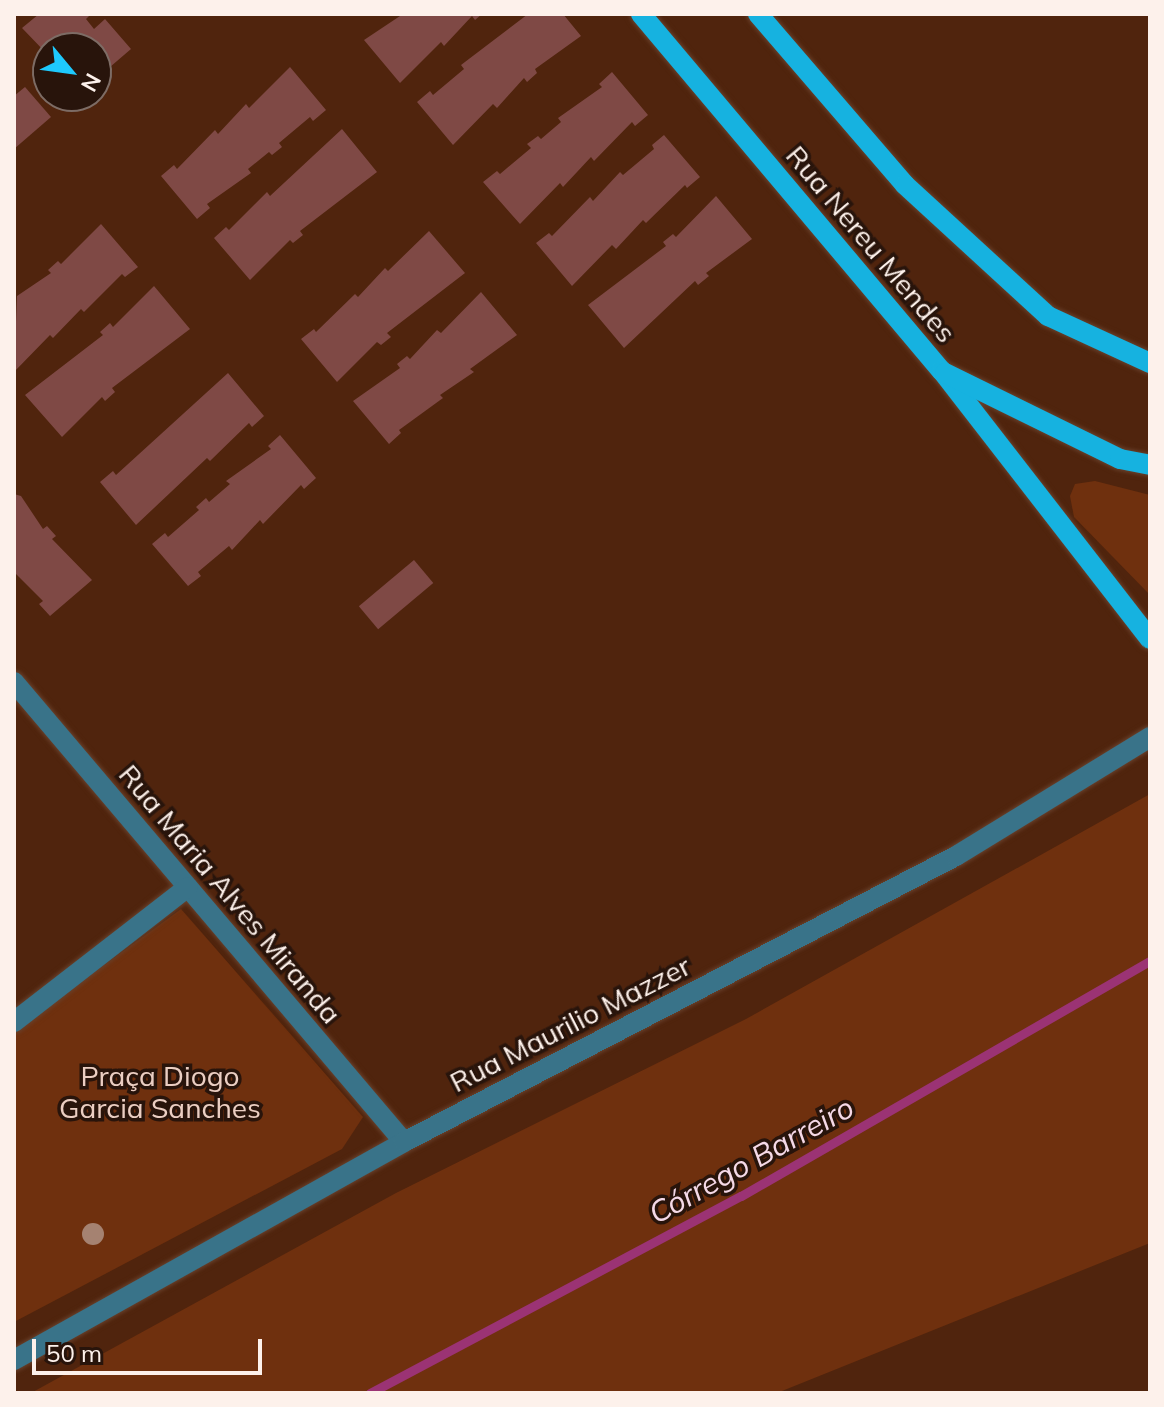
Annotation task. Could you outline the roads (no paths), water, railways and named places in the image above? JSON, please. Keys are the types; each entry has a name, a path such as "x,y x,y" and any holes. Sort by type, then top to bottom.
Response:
{"main road":[{"name":"Rua Nereu Mendes","path":"641,14 942,371 1120,459 1150,465"},
{"path":"758,14 905,185 1048,316 1150,363"},
{"path":"942,371 1150,639"}],"street":[{"name":"Rua Maria Alves Miranda","path":"14,682 404,1142"},
{"name":"Rua Maurilio Mazzer","path":"14,1360 404,1142 956,856 1150,737"},
{"path":"14,1022 188,887"}],"waterway":[{"name":"Córrego Barreiro","path":"370,1393 741,1196 1150,961"}],"park label":[{"name":"Praça Diogo Garcia Sanches","path":"160,1092"}]}
